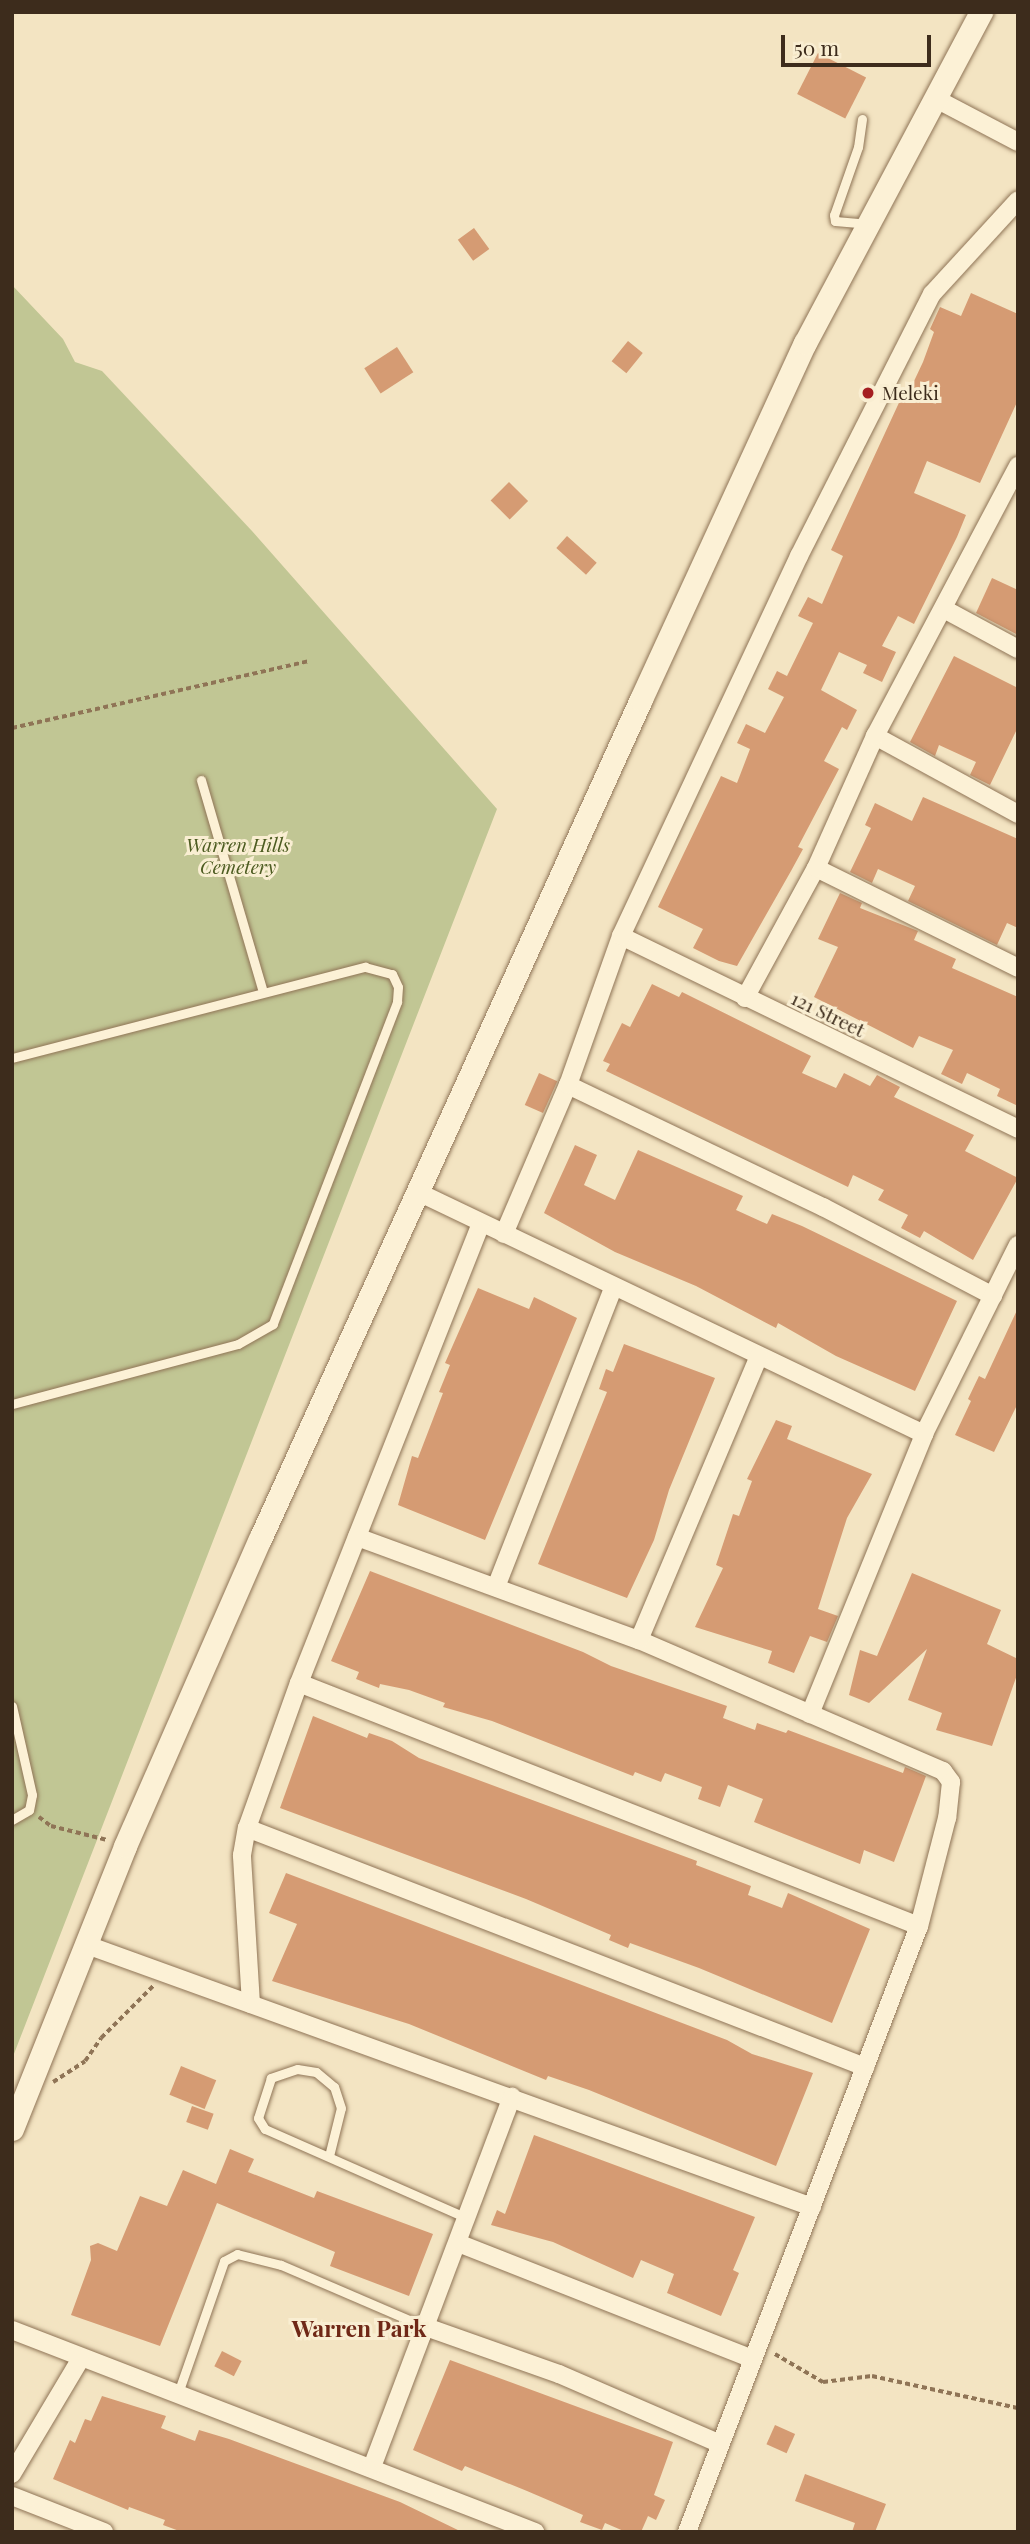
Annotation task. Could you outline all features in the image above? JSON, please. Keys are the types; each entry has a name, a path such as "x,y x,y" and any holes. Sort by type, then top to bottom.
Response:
{"street":[{"path":"12,2129 125,1846 805,343 938,100 981,12"},
{"path":"938,100 1018,142"},
{"path":"505,1234 568,1085 621,936 799,556 932,294 1018,200"},
{"path":"745,998 816,868 875,736 1015,478"},
{"path":"944,609 1018,649"},
{"path":"875,736 1018,814"},
{"path":"816,868 1018,968"},
{"name":"121 Street","path":"621,936 1018,1129"},
{"path":"568,1085 823,1207 993,1296"},
{"path":"420,1193 924,1434"},
{"path":"251,2004 241,1887 247,1828 299,1683 481,1224"},
{"path":"810,1714 924,1434 1018,1245"},
{"path":"496,1587 614,1288"},
{"path":"639,1640 759,1356"},
{"path":"357,1537 639,1640 943,1770 951,1782 947,1818 919,1926 687,2532"},
{"path":"299,1683 919,1926"},
{"path":"247,1828 865,2067"},
{"path":"87,1945 163,1975 512,2097 811,2207"},
{"path":"372,2467 512,2097"},
{"path":"458,2243 756,2352"},
{"path":"426,2327 559,2374 721,2444"},
{"path":"12,2330 80,2360 372,2467 535,2532"},
{"path":"12,2474 80,2360"},
{"path":"12,2496 104,2532"}],"lane":[{"path":"862,119 858,147 834,215 835,221 872,223"},
{"path":"201,780 262,992"},
{"path":"12,1058 365,967 392,974 398,987 397,1002 273,1324 238,1345 12,1404"},
{"path":"12,1706 29,1773 29,1810 12,1820"},
{"path":"329,2156 341,2108 334,2087 316,2072 297,2069 271,2078 258,2118 265,2129 467,2218"},
{"path":"177,2396 224,2261 237,2254 281,2265 426,2327"}],"path":[{"path":"12,728 309,661"},
{"path":"29,1810 51,1826 125,1846"},
{"path":"22,2103 85,2061 100,2038 163,1975"},
{"path":"756,2352 823,2382 872,2376 1018,2408"}],"green space":[{"name":"Warren Hills Cemetery","path":"12,285 63,339 75,362 102,371 252,531 497,809 12,2059"}],"building":[{"path":"818,53 866,78 845,119 797,94"},
{"path":"474,228 489,249 473,261 458,240"},
{"path":"971,293 1018,314 1018,400 980,483 927,461 914,493 966,515 957,537 914,624 898,616 882,646 896,652 882,682 863,673 867,665 839,652 821,690 857,710 847,730 842,727 824,761 839,769 798,847 803,849 737,966 719,961 693,948 703,929 658,907 721,776 737,783 750,749 737,743 746,724 765,733 784,697 768,689 777,671 787,676 813,623 798,616 808,597 822,604 843,556 831,550 903,394 907,396 923,362 934,332 930,329 940,307 961,316"},
{"path":"628,341 643,353 626,373 612,361"},
{"path":"397,347 413,372 381,393 364,368"},
{"path":"509,482 528,501 510,519 491,500"},
{"path":"567,536 597,563 586,575 556,548"},
{"path":"992,578 1018,590 1018,635 976,613"},
{"path":"954,656 1018,688 1018,727 990,785 970,775 976,762 939,745 935,756 910,742"},
{"path":"923,797 1018,839 1018,928 1007,923 997,945 908,901 915,886 878,869 872,883 850,872 871,828 865,825 875,803 912,821"},
{"path":"840,893 862,903 860,908 918,931 914,940 956,959 952,968 1018,997 1018,1106 997,1096 1000,1089 967,1073 962,1084 941,1074 953,1050 919,1036 913,1048 814,997 838,947 818,939"},
{"path":"652,984 679,997 682,992 811,1056 802,1073 836,1088 844,1073 870,1086 877,1075 900,1087 894,1097 974,1135 965,1151 1018,1178 973,1260 924,1231 920,1238 901,1228 908,1215 878,1200 884,1190 853,1175 848,1187 606,1071 610,1064 603,1061 622,1023 630,1027"},
{"path":"539,1073 557,1081 543,1113 525,1105"},
{"path":"575,1145 597,1155 584,1185 615,1200 638,1150 743,1196 736,1210 767,1224 772,1214 802,1226 957,1301 915,1391 836,1356 778,1323 776,1328 696,1286 615,1252 544,1213"},
{"path":"478,1288 529,1309 534,1297 577,1318 485,1540 398,1505 412,1456 418,1458 443,1393 439,1392 450,1365 445,1363"},
{"path":"1018,1308 1018,1403 994,1452 955,1435 979,1376 985,1379"},
{"path":"624,1344 715,1378 669,1490 654,1540 627,1598 538,1564 607,1392 599,1389 606,1369 613,1372"},
{"path":"776,1420 792,1426 787,1439 872,1474 847,1518 818,1609 838,1616 827,1642 810,1636 794,1673 768,1663 772,1651 695,1627 723,1568 716,1565 733,1514 739,1516 752,1481 747,1479"},
{"path":"370,1571 583,1652 611,1666 727,1706 723,1718 755,1730 757,1723 786,1733 788,1730 903,1773 905,1767 926,1776 894,1862 864,1850 860,1864 754,1822 763,1799 728,1785 720,1807 698,1799 702,1787 665,1773 661,1782 635,1772 633,1776 492,1721 443,1707 445,1703 409,1690 380,1684 379,1688 356,1679 359,1672 331,1661"},
{"path":"912,1573 1001,1610 987,1644 1018,1659 1018,1672 992,1746 936,1730 942,1713 908,1700 927,1649 869,1703 849,1695 860,1650 877,1656"},
{"path":"313,1716 367,1738 369,1733 392,1741 419,1758 697,1861 696,1865 751,1886 748,1895 782,1908 788,1893 870,1929 832,2023 699,1968 630,1943 628,1948 609,1940 611,1935 526,1899 280,1808"},
{"path":"286,1873 727,2040 752,2054 813,2073 776,2166 589,2090 548,2076 546,2080 409,2024 272,1981 297,1924 269,1913"},
{"path":"181,2066 216,2080 205,2109 169,2095"},
{"path":"192,2106 214,2114 208,2130 186,2122"},
{"path":"534,2135 755,2217 733,2270 739,2273 721,2316 667,2293 674,2274 641,2260 633,2278 553,2242 491,2225 497,2210 505,2214"},
{"path":"230,2149 254,2159 248,2172 314,2198 317,2191 433,2234 409,2296 330,2266 335,2252 217,2203 160,2346 71,2315 91,2260 90,2246 98,2243 117,2251 140,2196 167,2206 183,2170 216,2184"},
{"path":"222,2351 242,2361 234,2376 214,2366"},
{"path":"450,2360 673,2442 654,2495 665,2500 656,2520 648,2516 641,2532 626,2532 605,2523 602,2530 580,2522 583,2515 527,2491 465,2466 462,2471 413,2450"},
{"path":"102,2396 166,2416 161,2428 195,2441 199,2430 229,2439 400,2502 462,2532 182,2532 163,2525 165,2520 129,2507 128,2510 53,2479 70,2440 75,2443 85,2419 91,2421"},
{"path":"775,2425 795,2434 787,2453 766,2444"},
{"path":"805,2474 886,2504 875,2532 852,2532 855,2523 795,2501"}],"place":[{"name":"Meleki","path":"868,393"}],"district":[{"name":"Warren Park","path":"359,2328"}]}
